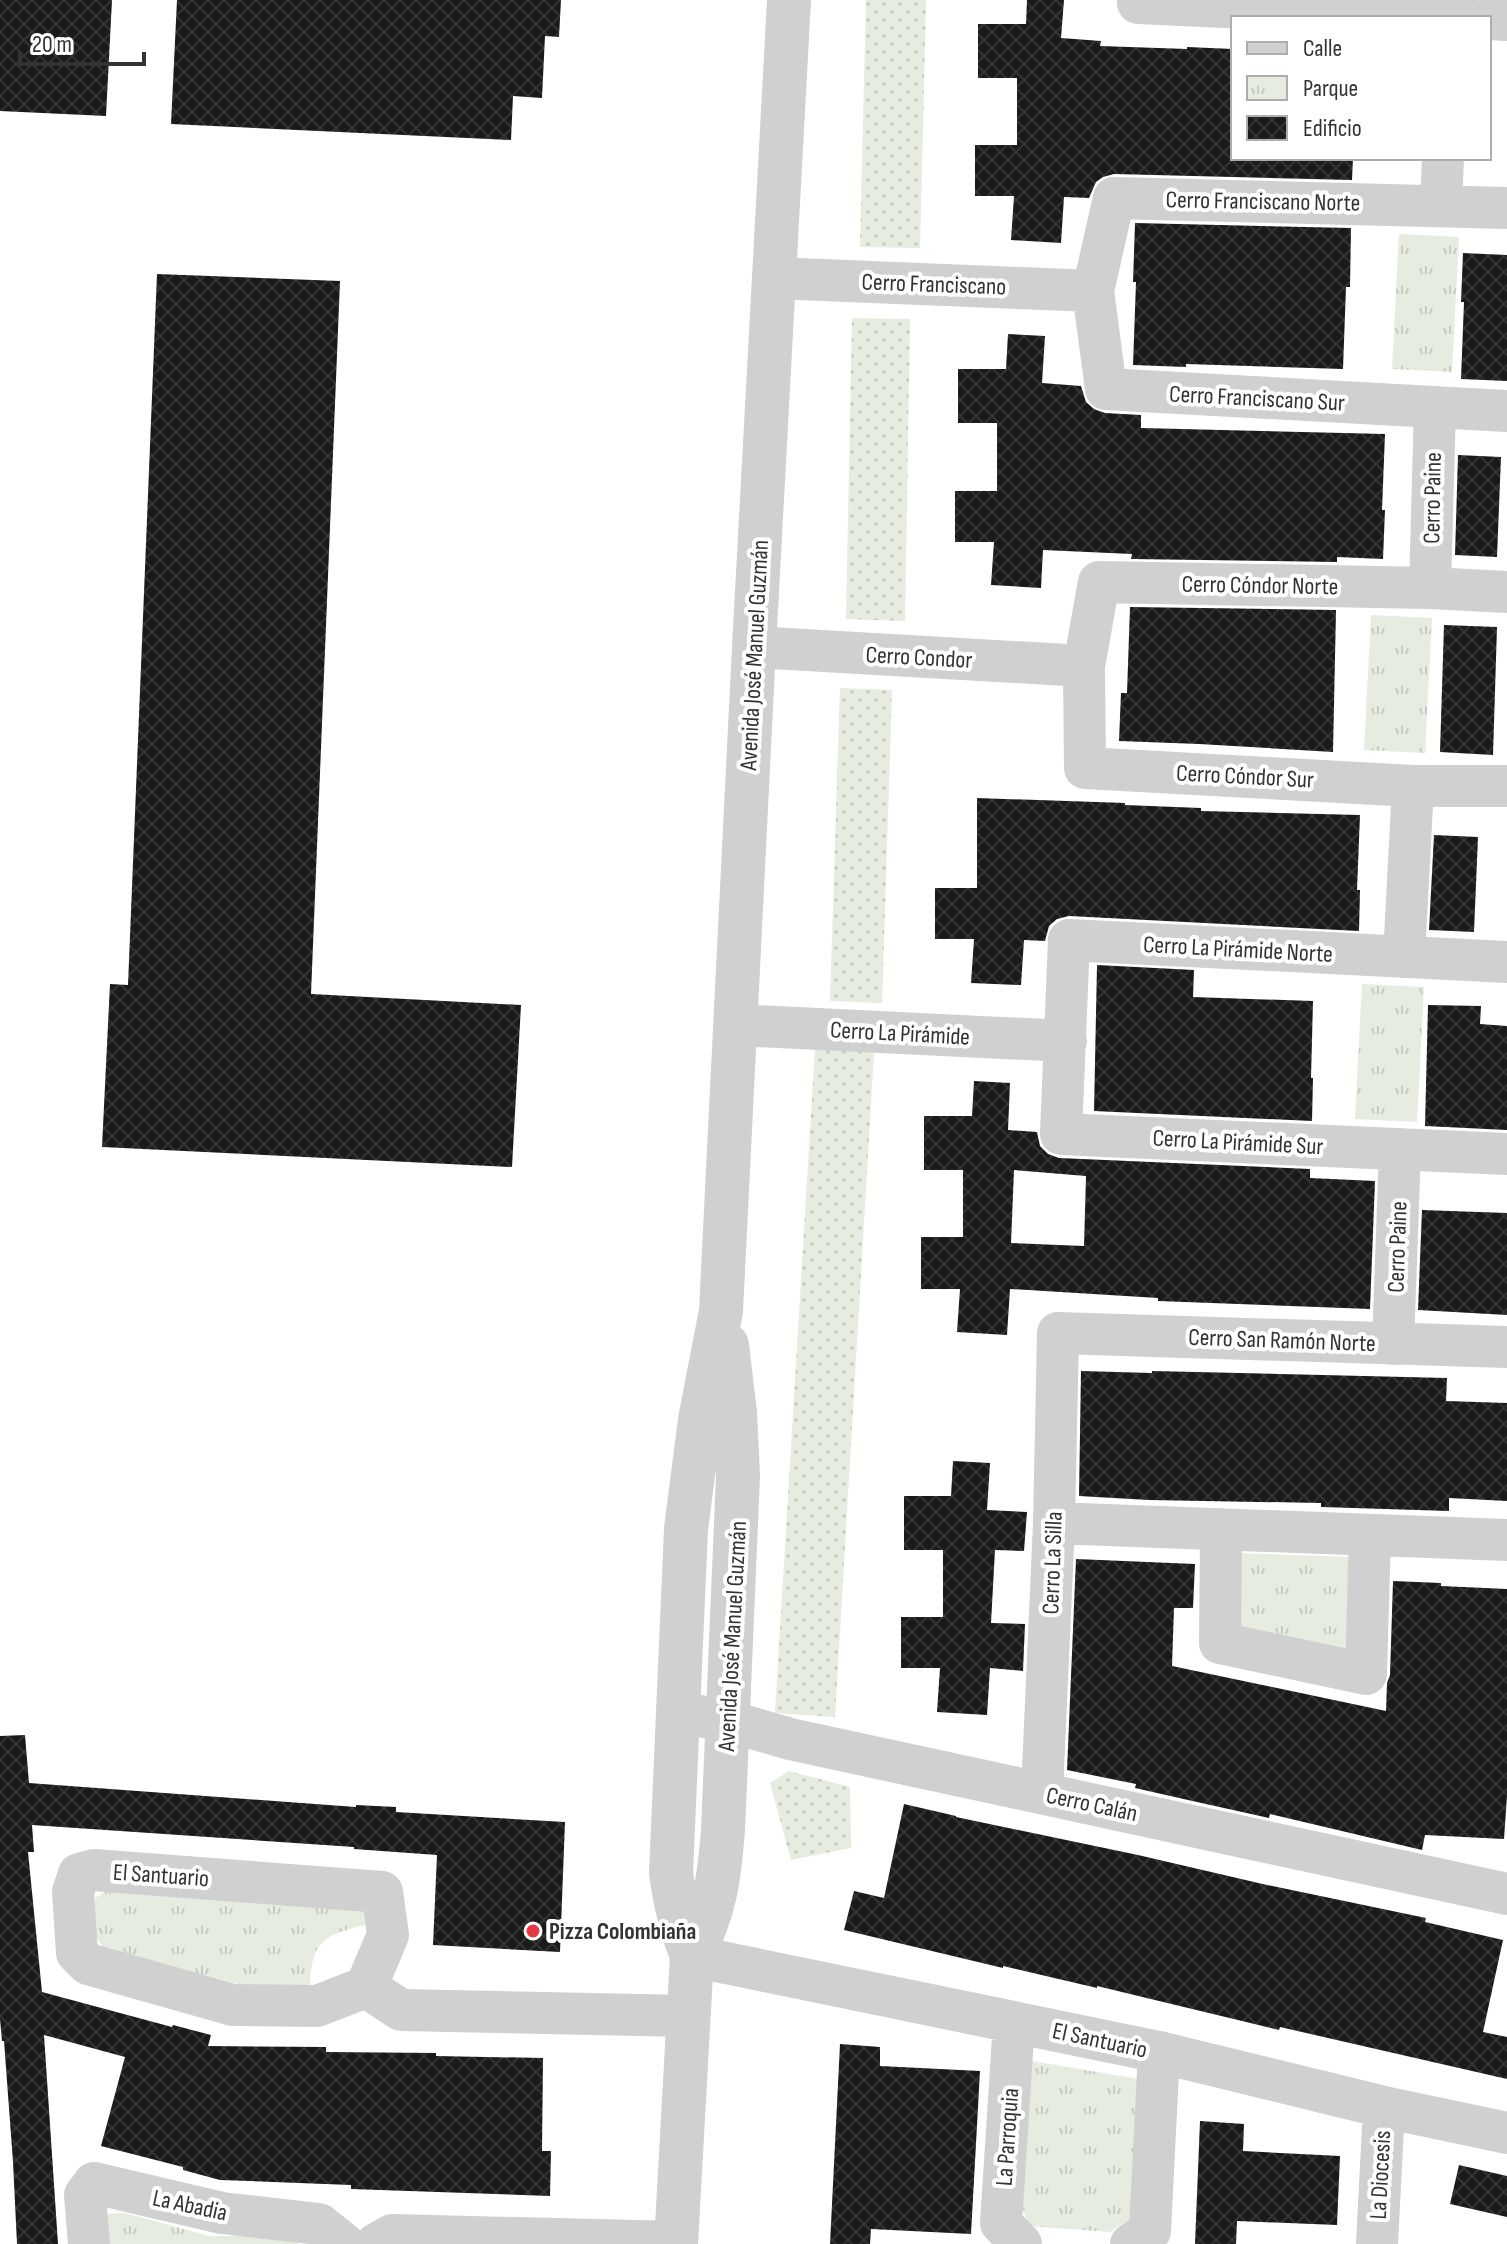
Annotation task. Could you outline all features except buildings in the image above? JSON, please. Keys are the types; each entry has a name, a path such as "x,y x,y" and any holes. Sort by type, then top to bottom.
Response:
{"street":[{"name":"Avenida José Manuel Guzmán","path":"692,1956 681,1930 671,1873 684,1560 700,1420 721,1311 789,0"},
{"path":"1138,0 1138,3 1407,16"},
{"path":"1441,205 1443,160"},
{"name":"Cerro Franciscano Norte","path":"1093,291 1114,198 1507,208"},
{"name":"Cerro Franciscano","path":"774,278 1093,291"},
{"name":"Cerro Franciscano Sur","path":"1093,291 1106,389 1507,411"},
{"name":"Cerro Paine","path":"1430,588 1435,407"},
{"name":"Cerro Cóndor Norte","path":"1084,666 1099,582 1507,592"},
{"name":"Cerro Condor","path":"754,647 1084,666"},
{"name":"Cerro Cóndor Sur","path":"1084,666 1085,768 1413,786 1507,786"},
{"path":"1404,957 1413,786"},
{"name":"Cerro La Pirámide Norte","path":"1066,1041 1069,940 1507,962"},
{"name":"Cerro La Pirámide","path":"735,1025 1066,1041"},
{"name":"Cerro La Pirámide Sur","path":"1066,1041 1061,1134 1507,1154"},
{"name":"Cerro Paine","path":"1393,1344 1400,1149"},
{"name":"Avenida José Manuel Guzmán","path":"676,2243 692,1956 711,1914 718,1885 723,1830 738,1476 731,1374 721,1311"},
{"name":"Cerro San Ramón Norte","path":"1058,1333 1507,1347"},
{"name":"Cerro La Silla","path":"1042,1793 1054,1523 1058,1333"},
{"path":"1054,1523 1507,1540"},
{"path":"1221,1529 1220,1643 1366,1674 1370,1535"},
{"name":"Cerro Calán","path":"677,1712 1507,1894"},
{"name":"El Santuario","path":"94,1870 382,1892 388,1935 366,1987 317,2006 233,2005 88,1964 77,1953 73,1892 79,1874 94,1870"},
{"name":"El Santuario","path":"692,1956 1159,2052 1384,2107 1507,2133"},
{"path":"366,1987 401,2010 688,2016"},
{"name":"La Parroquia","path":"1014,2022 1001,2223 1021,2244"},
{"path":"1131,2244 1150,2231 1159,2052"},
{"name":"La Diocesis","path":"1377,2244 1384,2107"},
{"name":"La Abadia","path":"89,2244 85,2195 94,2183 222,2213 319,2224 344,2244"},
{"path":"376,2244 392,2235 676,2243"}],"green space":[{"path":"866,0 926,0 920,248 860,247"},
{"path":"1399,234 1459,237 1452,372 1392,369"},
{"path":"852,318 910,319 905,621 846,619"},
{"path":"1371,615 1432,618 1425,753 1364,750"},
{"path":"840,688 892,690 882,1003 830,1001"},
{"path":"1362,984 1424,987 1417,1122 1355,1119"},
{"path":"815,1048 874,1052 835,1717 775,1713"},
{"path":"1235,1553 1351,1557 1348,1650 1237,1627"},
{"path":"789,1771 850,1787 851,1848 791,1860 770,1783"},
{"path":"110,1889 363,1911 365,1925 338,1933 322,1943 313,1960 310,1987 255,1988 105,1950 95,1935 95,1898"},
{"path":"1032,2061 1139,2079 1132,2218 1110,2232 1029,2226 1022,2207"},
{"path":"125,2213 209,2236 298,2236 298,2244 108,2244 107,2214"}],"place":[{"name":"Pizza Colombiaña","path":"533,1931"}]}
